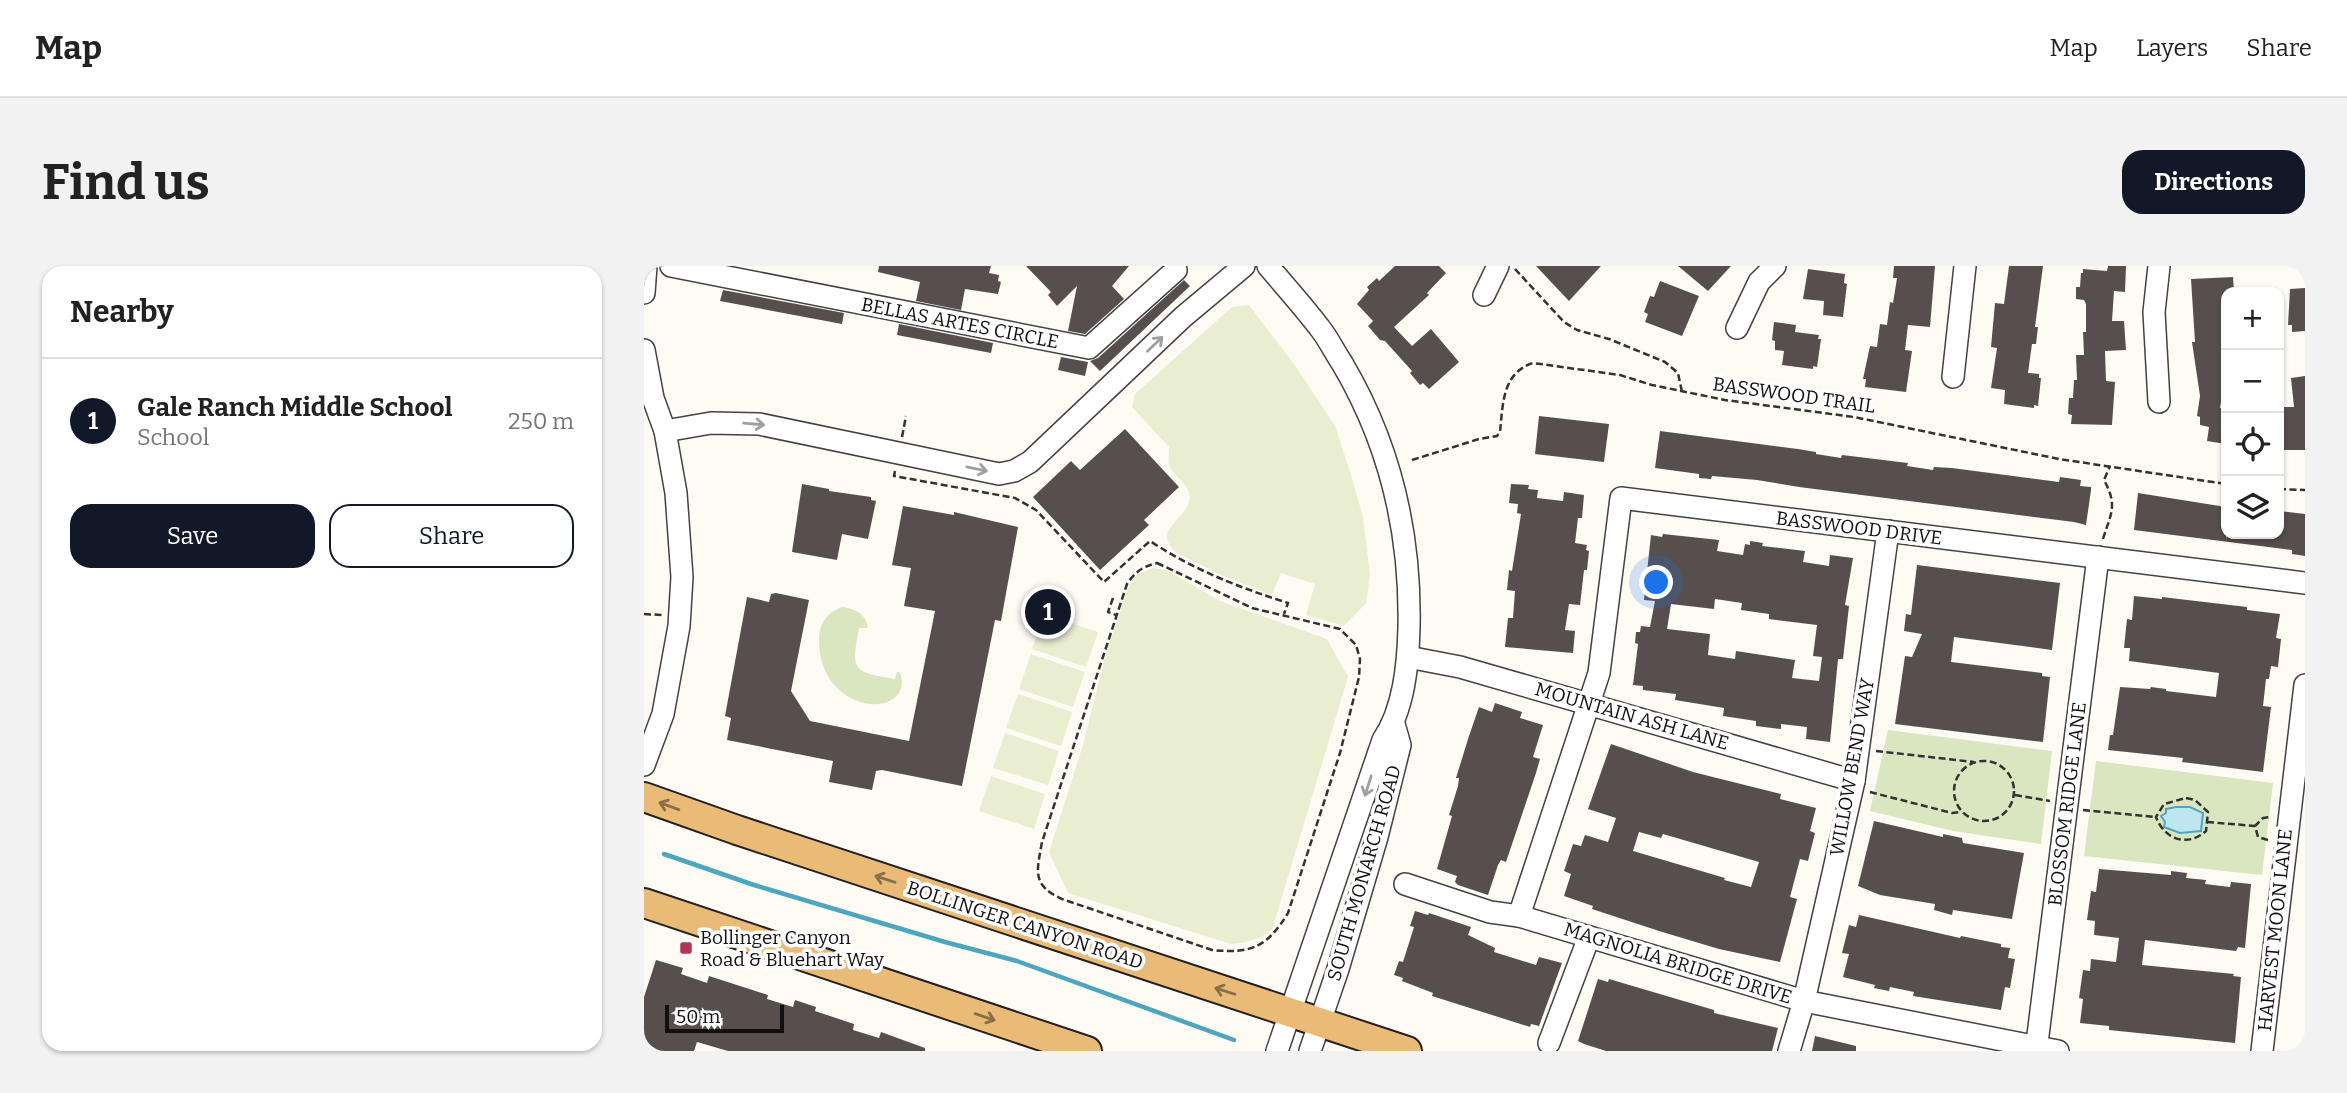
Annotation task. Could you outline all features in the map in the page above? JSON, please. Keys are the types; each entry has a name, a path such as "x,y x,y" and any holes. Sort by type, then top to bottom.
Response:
{"main road":[{"name":"BOLLINGER CANYON ROAD","path":"644,797 737,831 1407,1051"},
{"path":"644,903 1087,1051"}],"street":[{"path":"644,293 646,266"},
{"name":"BELLAS ARTES CIRCLE","path":"671,266 714,270 1089,348 1176,270 1175,266"},
{"path":"664,431 711,423 760,424 999,474 1014,471 1030,462 1183,317 1244,266"},
{"name":"SOUTH MONARCH ROAD","path":"1268,266 1321,329 1366,407 1376,430 1399,507 1410,590 1408,657 1394,724 1383,740 1277,1051"},
{"path":"1484,295 1497,266"},
{"path":"1737,328 1759,282 1775,266"},
{"path":"1953,377 1965,266"},
{"path":"2159,402 2154,312 2160,266"},
{"path":"644,350 676,494 682,577 679,626 663,714 644,765"},
{"name":"BASSWOOD DRIVE","path":"1589,704 1599,673 1621,498 2305,583"},
{"name":"WILLOW BEND WAY","path":"1789,1051 1804,1001 1853,784 1888,531"},
{"name":"BLOSSOM RIDGE LANE","path":"2036,1049 2098,557"},
{"name":"MOUNTAIN ASH LANE","path":"1408,657 1460,667 1853,784"},
{"name":"HARVEST MOON LANE","path":"2262,1051 2294,853 2305,685"},
{"path":"1519,916 1589,704"},
{"name":"SOUTH MONARCH ROAD","path":"1310,1051 1362,892 1395,767 1400,745 1394,724"},
{"name":"MAGNOLIA BRIDGE DRIVE","path":"1405,884 1490,912 1519,916 1804,1001 2036,1049 2058,1051"},
{"path":"1549,1043 1589,937"}],"path":[{"path":"1513,266 1564,322 1577,330 1609,339 1665,362 1678,373 1682,392"},
{"name":"BASSWOOD TRAIL","path":"1412,460 1497,436 1500,432 1505,390 1513,374 1534,363 1620,375 1682,392 1854,417 2059,459 2221,483"},
{"path":"2098,557 2113,513 2111,493 2104,480 2110,466"},
{"path":"894,476 1015,498 1036,510 1104,582 1150,541 1227,583 1289,603 1284,614"},
{"path":"2284,489 2305,490"},
{"path":"1157,563 1252,608 1284,614 1339,629 1356,645 1360,659 1359,677 1340,753 1288,913 1275,934 1264,944 1230,952 1212,950 1050,894 1039,881 1037,870 1042,842 1116,615 1127,584 1134,573 1142,567 1157,563"},
{"path":"1113,598 1108,612 1116,615"},
{"path":"1859,749 1974,762"},
{"path":"1974,762 1995,762 2006,770 2013,782 2014,795 2009,808 1999,817 1986,821 1972,819 1961,811 1954,800 1953,786 1958,773 1974,762"},
{"path":"1853,784 1952,813 1961,811"},
{"path":"2014,795 2067,806 2156,817"},
{"path":"2186,798 2202,804 2208,812 2206,831 2201,836 2188,840 2176,839 2160,828 2156,817 2164,804 2186,798"},
{"path":"2207,822 2255,826"}],"green space":[{"path":"1249,305 1294,364 1335,426 1350,472 1363,517 1370,575 1366,603 1344,626 1306,615 1315,584 1281,573 1272,595 1221,575 1177,553 1167,538 1171,526 1186,508 1190,496 1186,486 1171,469 1169,447 1132,407 1135,394 1232,307"},
{"path":"1153,568 1166,570 1220,601 1327,639 1348,677 1272,930 1247,942 1231,944 1068,893 1049,852 1125,597 1136,575"},
{"path":"843,607 860,613 867,623 868,628 859,628 855,653 858,667 870,674 895,679 897,672 900,672 901,688 894,698 881,704 865,703 848,697 833,684 823,665 819,633 829,615"},
{"path":"1044,615 1098,632 1086,667 1032,649"},
{"path":"1031,654 1085,672 1073,707 1019,689"},
{"path":"1018,694 1072,712 1061,746 1006,728"},
{"path":"1888,730 2052,751 2041,844 1953,831 1870,811"},
{"path":"1005,733 1059,751 1048,785 993,768"},
{"path":"2096,761 2273,783 2262,875 2084,856"},
{"path":"991,776 1045,794 1034,829 979,811"}],"water":[{"path":"2190,807 2203,813 2201,831 2180,833 2164,827 2165,822 2161,816 2166,813 2166,809"}],"building":[{"path":"879,266 991,266 989,273 999,275 998,281 1001,282 998,294 965,289 961,310 916,301 920,282 878,272"},
{"path":"1026,266 1129,266 1112,286 1124,299 1085,334 1068,331 1077,286 1057,306 1048,295 1051,292"},
{"path":"1395,266 1439,266 1446,273 1427,293 1429,295 1394,327 1412,346 1431,329 1459,362 1429,389 1423,383 1420,385 1410,373 1412,371 1368,326 1373,321 1357,304 1369,290 1367,287 1377,278 1379,281"},
{"path":"1536,266 1601,266 1569,301"},
{"path":"1678,266 1731,266 1708,291"},
{"path":"1894,266 1935,266 1930,327 1908,325 1905,350 1912,351 1906,392 1865,387 1866,379 1863,379 1870,346 1877,347 1880,324 1887,325 1897,278 1893,278"},
{"path":"2009,266 2043,266 2035,327 2038,327 2036,344 2032,344 2028,373 2039,374 2041,378 2038,406 2034,405 2034,408 2004,404 2005,390 1991,388 1997,348 1991,347 1995,303 2004,304"},
{"path":"2108,266 2126,266 2125,292 2114,291 2112,321 2124,321 2126,350 2105,351 2106,381 2115,382 2112,425 2071,424 2072,415 2068,414 2069,398 2073,398 2074,380 2077,380 2076,355 2084,355 2083,332 2086,332 2086,304 2084,300 2076,299 2076,287 2080,287 2083,269 2107,271"},
{"path":"1808,269 1845,274 1844,283 1847,284 1843,317 1823,315 1824,301 1803,299"},
{"path":"2233,277 2234,287 2221,287 2221,443 2207,441 2209,427 2200,425 2200,417 2197,416 2200,396 2192,342 2195,342 2191,279"},
{"path":"1184,280 1190,286 1100,371 1090,361 1098,358"},
{"path":"1660,281 1699,296 1682,336 1645,322 1648,314 1644,312"},
{"path":"2305,288 2305,331 2292,332 2292,325 2288,325 2290,289"},
{"path":"723,290 844,313 842,324 720,301"},
{"path":"1774,322 1796,325 1795,332 1819,335 1818,339 1821,339 1817,367 1813,366 1813,369 1782,365 1784,351 1775,350 1775,341 1772,340"},
{"path":"899,324 993,343 991,353 897,335"},
{"path":"1061,357 1088,362 1085,376 1058,370"},
{"path":"2305,376 2305,450 2284,450 2284,407 2294,407 2291,378"},
{"path":"1539,416 1609,424 1604,462 1535,454"},
{"path":"1125,429 1179,487 1144,520 1149,525 1100,570 1033,497 1071,461 1080,470"},
{"path":"1660,431 1798,449 1841,458 1842,455 1908,463 1907,466 1933,470 1934,467 1952,468 2059,482 2060,477 2081,480 2080,486 2091,487 2086,525 1757,480 1712,476 1711,479 1699,478 1699,474 1655,468"},
{"path":"802,484 871,497 871,500 876,501 868,539 842,534 837,560 792,552"},
{"path":"1511,484 1529,485 1528,489 1538,490 1537,498 1563,501 1564,492 1584,495 1582,518 1578,518 1575,543 1587,545 1587,570 1584,570 1580,605 1569,604 1565,630 1575,631 1573,653 1505,647 1508,618 1513,618 1515,591 1507,590 1509,570 1512,571 1521,514 1517,513 1518,504 1509,503"},
{"path":"2138,493 2221,506 2221,539 2226,540 2284,539 2284,512 2305,514 2305,556 2292,554 2292,550 2134,530"},
{"path":"903,506 954,515 954,512 1018,527 1001,621 995,620 962,786 882,770 876,771 872,790 829,782 833,761 727,740 731,718 725,716 747,597 769,602 771,594 776,593 809,600 791,691 810,721 909,741 935,611 904,606 911,568 892,565"},
{"path":"1663,534 1719,540 1717,551 1743,555 1745,544 1750,545 1750,541 1763,543 1762,546 1805,551 1803,562 1829,566 1830,555 1853,558 1845,605 1849,606 1843,659 1838,659 1830,742 1806,739 1807,727 1781,724 1781,729 1756,726 1756,721 1723,716 1724,708 1675,700 1676,694 1643,690 1643,686 1633,685 1638,644 1635,643 1636,632 1640,632 1641,626 1650,627 1655,601 1644,600 1651,535 1662,537","holes":["1715,599 1742,603 1741,610 1769,614 1769,619 1817,625 1813,656 1822,657 1819,681 1792,678 1795,660 1736,651 1735,659 1708,655 1710,634 1667,629 1671,604 1714,609"]},
{"path":"1917,565 2060,583 2052,650 1954,637 1951,662 2042,673 2042,676 2050,677 2043,742 1895,724 1905,656 1912,657 1922,634 1904,631 1906,614 1911,615"},
{"path":"2134,596 2247,607 2247,610 2280,614 2276,638 2281,639 2278,667 2271,666 2269,679 2266,679 2263,706 2271,707 2263,772 2182,762 2183,758 2108,750 2110,735 2113,735 2120,687 2151,687 2216,697 2219,673 2129,661 2130,648 2124,648 2127,619 2132,620"},
{"path":"1495,703 1522,712 1520,718 1543,725 1533,757 1540,759 1536,773 1506,862 1501,860 1498,865 1488,895 1458,885 1455,882 1457,876 1437,869 1452,816 1449,815 1458,786 1459,778 1456,778 1479,707 1492,712"},
{"path":"1611,744 1693,772 1781,794 1780,799 1816,808 1810,831 1815,833 1808,861 1800,859 1790,897 1797,899 1780,962 1719,949 1659,931 1592,909 1593,906 1564,896 1571,874 1564,871 1573,844 1581,846 1585,835 1608,842 1616,818 1588,809","holes":["1639,832 1661,838 1663,834 1759,862 1751,887 1633,851"]},
{"path":"1874,821 1943,837 1943,834 1962,838 1963,843 2024,853 2012,919 1953,910 1952,915 1934,910 1935,904 1880,895 1858,886"},
{"path":"2099,869 2171,875 2171,871 2187,873 2186,878 2206,880 2205,884 2230,887 2231,882 2251,884 2245,948 2238,947 2236,951 2145,940 2142,965 2234,974 2233,976 2241,977 2235,1043 2109,1030 2109,1026 2080,1023 2083,999 2079,998 2083,970 2090,971 2091,959 2116,962 2119,938 2094,935 2095,921 2087,920 2091,891 2096,892"},
{"path":"1415,911 1471,927 1468,935 1495,948 1494,952 1536,965 1539,957 1562,963 1539,1026 1531,1024 1530,1027 1432,996 1433,993 1394,975 1399,961 1403,962 1414,927 1410,926"},
{"path":"1859,915 2010,948 2008,958 2015,959 2010,988 2005,987 2001,1010 1913,996 1914,992 1890,987 1889,991 1874,988 1875,985 1843,977 1849,954 1842,953 1849,925 1856,927"},
{"path":"656,960 683,968 681,974 707,983 709,976 768,995 767,999 793,1007 795,1000 816,1007 815,1011 854,1024 853,1030 879,1038 881,1032 925,1048 925,1051 728,1051 697,1042 694,1051 644,1051 644,997"},
{"path":"1598,979 1608,982 1609,979 1714,1010 1714,1013 1778,1028 1772,1051 1606,1051 1584,1044 1578,1041"},
{"path":"1815,1036 1856,1046 1856,1051 1812,1051"}],"waterway":[{"path":"664,854 754,885 1017,961 1234,1040"}],"place":[{"name":"Gale Ranch Middle School","path":"1048,612"},
{"name":"Bollinger Canyon Road & Bluehart Way","path":"686,948"}]}
